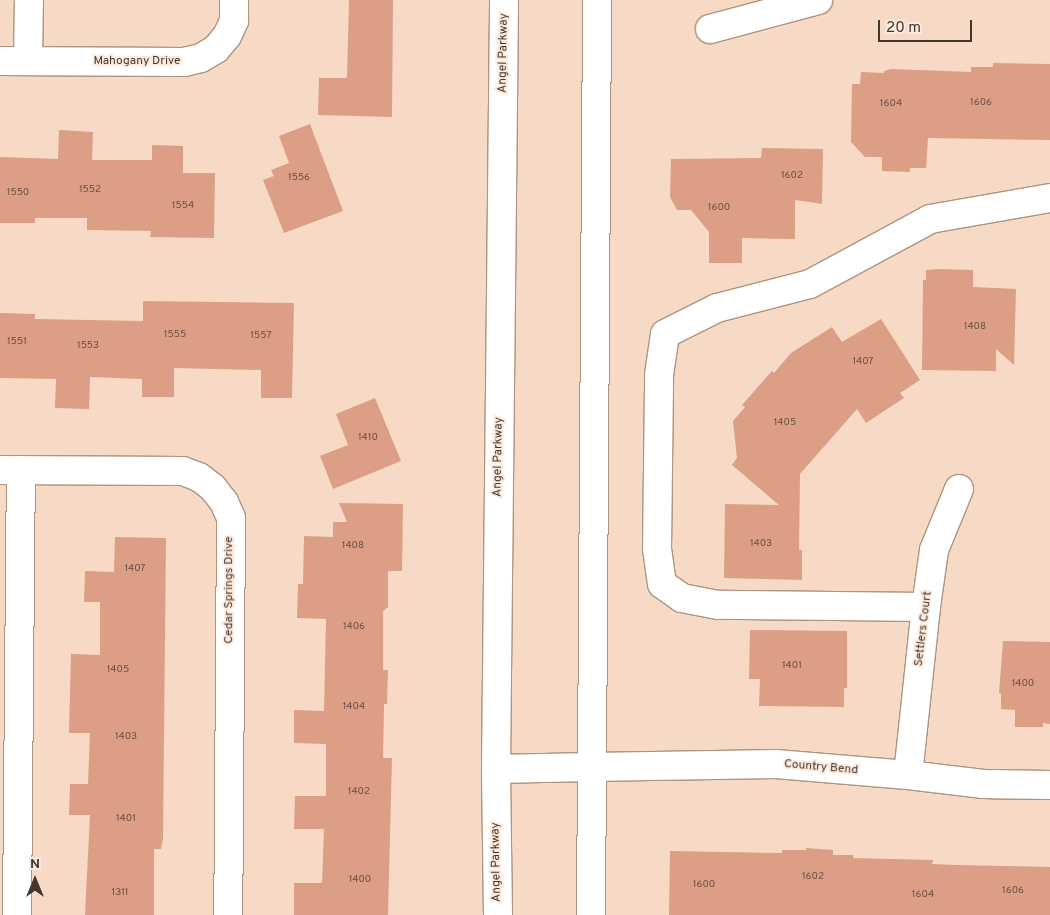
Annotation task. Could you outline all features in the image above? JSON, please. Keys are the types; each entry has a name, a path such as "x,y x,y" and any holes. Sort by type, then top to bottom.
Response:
{"main road":[{"path":"28,62 29,0"},
{"name":"Mahogany Drive","path":"0,62 184,62 201,58 216,50 227,36 234,21 234,0"},
{"name":"Angel Parkway","path":"498,915 496,769 504,0"},
{"path":"591,915 590,767 597,0"},
{"path":"710,29 774,6 818,0"},
{"path":"926,607 718,605 682,598 662,584 657,549 657,510 660,375 665,334 717,308 810,284 930,219 1050,198"},
{"path":"10,470 16,915"},
{"name":"Cedar Springs Drive","path":"10,470 182,471 199,477 213,488 224,502 231,518 228,915"},
{"name":"Settlers Court","path":"908,775 934,550 959,489"},
{"name":"Country Bend","path":"496,769 776,764 908,775 983,784 1050,785"}],"building":[{"path":"349,0 393,0 392,117 318,115 319,78 347,78"},
{"path":"993,63 1050,64 1050,140 928,138 926,168 910,168 910,172 882,171 882,157 865,157 851,142 852,84 860,84 861,72 884,73 884,71 891,69 971,72 971,67 993,67"},
{"path":"310,124 343,211 284,233 263,180 274,176 271,170 289,163 279,136"},
{"path":"59,130 93,132 92,160 152,160 152,145 183,146 183,173 215,173 214,238 150,237 151,231 87,230 87,218 35,218 35,223 0,223 0,157 58,159"},
{"path":"762,148 823,149 822,204 795,200 795,239 742,238 742,263 709,263 709,232 691,210 677,210 670,197 671,159 761,158"},
{"path":"926,270 973,270 973,287 1016,289 1014,365 996,349 996,371 922,370 923,280 926,280"},
{"path":"143,301 294,303 292,398 261,398 261,370 174,368 174,397 142,397 142,379 90,377 89,409 55,408 56,379 0,378 0,313 35,314 35,319 143,321"},
{"path":"881,319 920,380 900,393 904,398 866,423 857,409 800,474 799,550 802,550 802,580 724,578 725,504 779,505 732,465 737,458 733,421 745,407 742,405 791,353 832,327 842,342"},
{"path":"375,398 401,461 333,489 320,456 348,445 336,414"},
{"path":"339,503 403,504 402,571 388,571 388,607 383,611 383,670 388,670 387,704 384,704 383,758 392,758 388,915 294,915 294,883 322,883 324,829 294,829 295,796 326,796 326,744 294,743 294,710 324,711 326,619 297,618 298,584 303,584 304,536 333,537 333,522 347,522"},
{"path":"115,537 166,538 163,839 161,849 154,849 154,915 85,915 90,815 69,815 70,784 88,784 90,733 69,733 71,654 100,655 100,602 84,602 85,571 114,572"},
{"path":"750,630 847,631 847,688 844,688 844,707 759,706 760,679 749,679"},
{"path":"1003,641 1050,642 1050,724 1043,723 1043,727 1015,727 1015,710 1001,709 1001,693 999,693"},
{"path":"806,848 833,850 833,855 853,855 853,858 933,860 932,864 1050,867 1050,915 669,915 670,851 782,853 782,850 806,850"}]}
